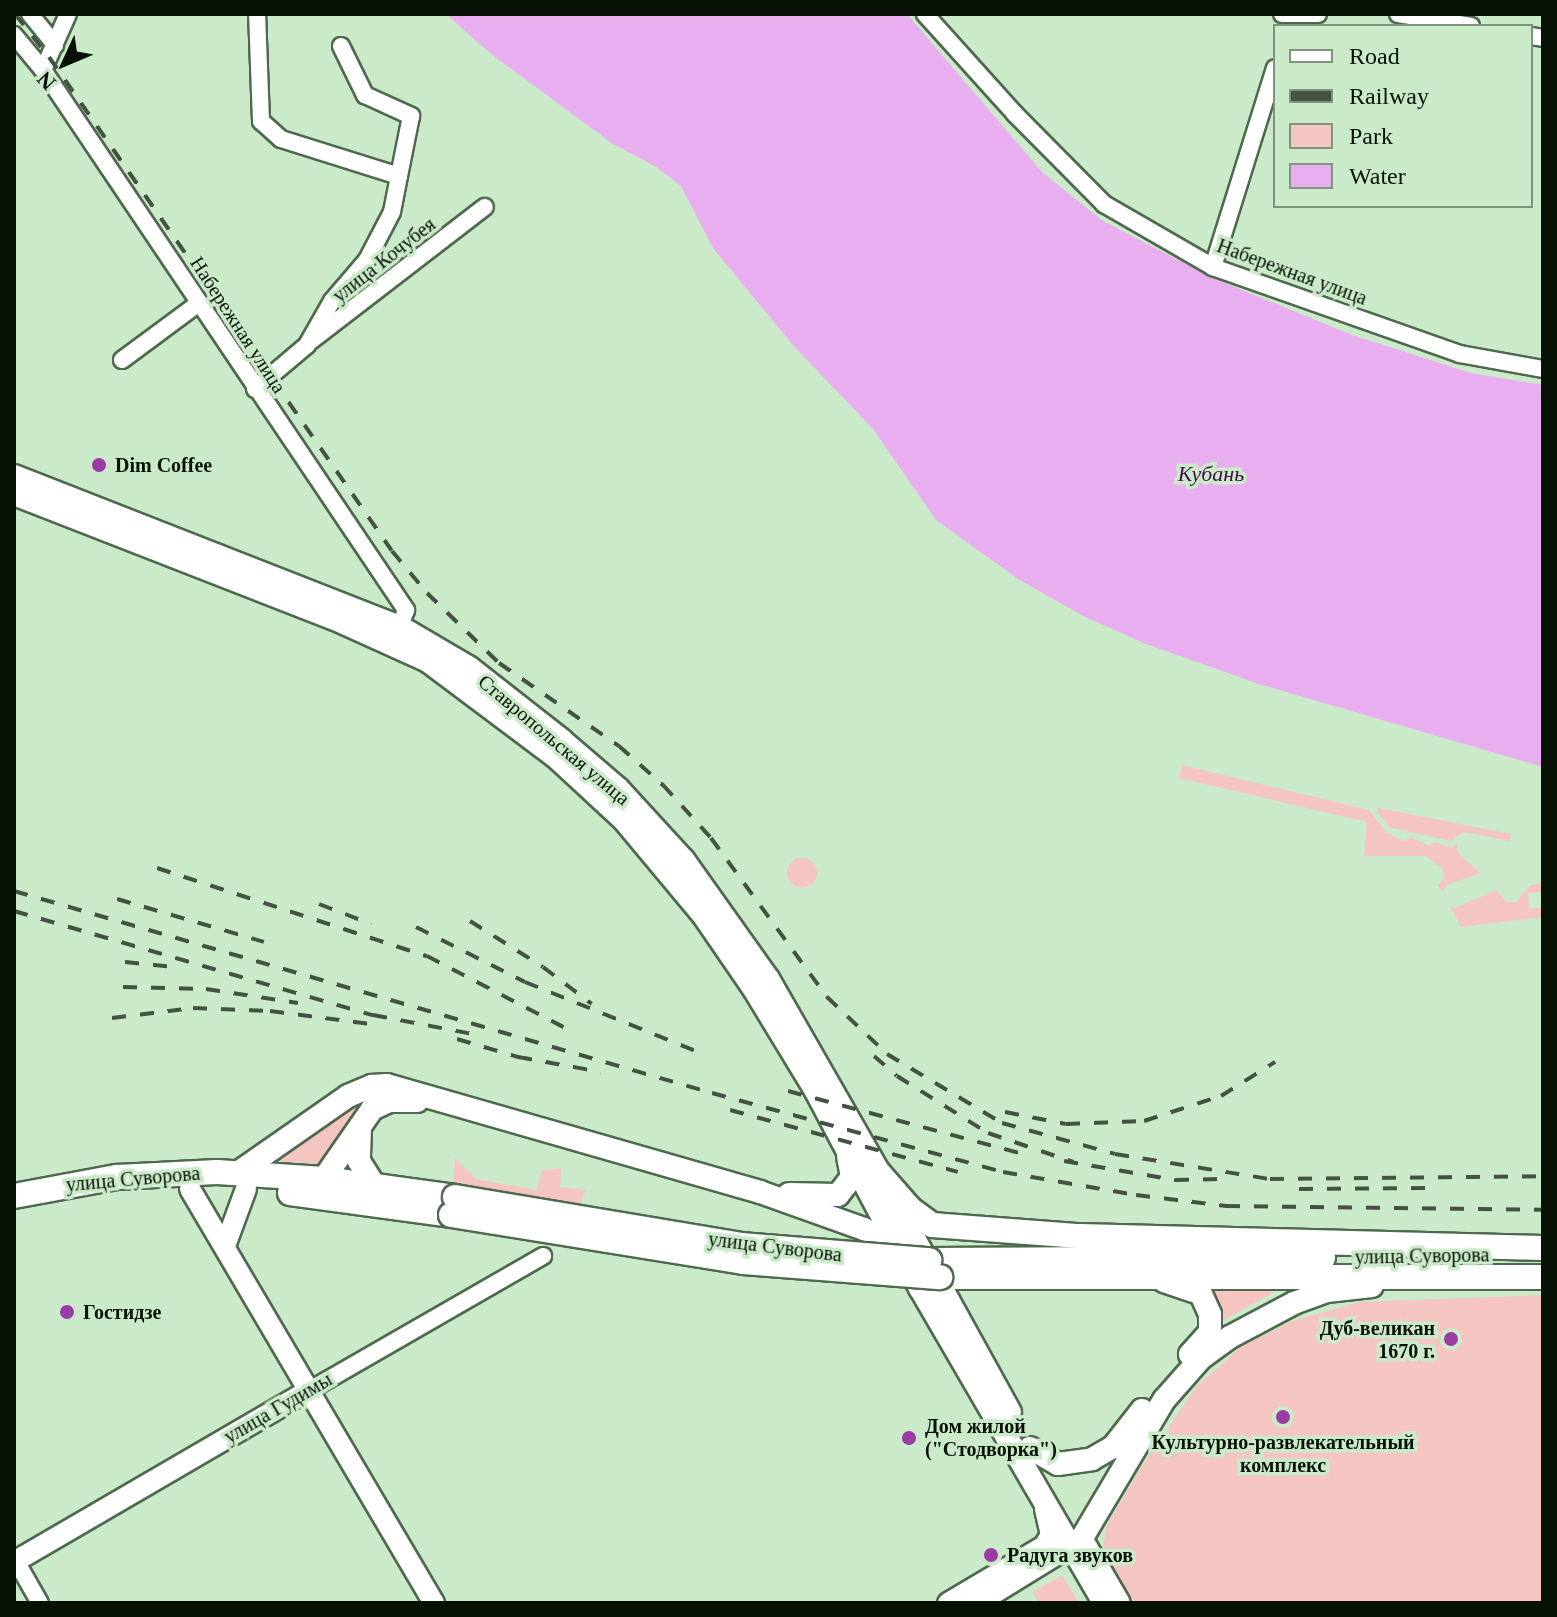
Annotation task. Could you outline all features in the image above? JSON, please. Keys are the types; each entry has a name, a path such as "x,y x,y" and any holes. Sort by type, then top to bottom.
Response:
{"main road":[{"name":"Ставропольская улица","path":"14,477 468,668 618,790 661,836 721,912 767,979 1030,1448 1076,1542"},
{"name":"Ставропольская улица","path":"14,494 396,636 479,696 590,786 666,867 731,954 794,1054 935,1314 1040,1493 1076,1542"},
{"path":"368,1098 360,1127 359,1161 374,1185"},
{"path":"242,1181 331,1106 368,1098 450,1103 760,1192 864,1229 898,1247"},
{"path":"318,1187 360,1127"},
{"name":"Ставропольская улица","path":"760,1192 838,1195 852,1177 844,1144"},
{"name":"улица Суворова","path":"877,1171 919,1218 949,1228 1080,1236 1543,1250"},
{"name":"улица Суворова","path":"14,1212 190,1180"},
{"name":"улица Суворова","path":"14,1196 75,1182 242,1181 318,1187 453,1206 786,1267 940,1277 1140,1273 1543,1250"},
{"name":"улица Суворова","path":"318,1187 374,1185 453,1206"},
{"name":"улица Суворова","path":"1140,1273 1543,1277"},
{"path":"1030,1448 1058,1464 1073,1464 1102,1455 1113,1447 1159,1387 1204,1341 1212,1324 1201,1294 1140,1273"},
{"path":"976,1603 1076,1542 1164,1400 1201,1358 1263,1317 1327,1291 1433,1278"}],"street":[{"path":"30,14 55,45"},
{"path":"43,70 68,14"},
{"path":"257,14 261,121 281,139 399,176"},
{"name":"Набережная улица","path":"925,14 1015,114 1104,204 1213,267 1460,354 1543,369"},
{"path":"1287,19 1318,14"},
{"path":"1398,14 1459,24"},
{"name":"Набережная улица","path":"14,35 43,70 406,610 396,636"},
{"name":"улица Кочубея","path":"307,345 332,301 367,260 392,212 411,116 365,95 341,46"},
{"path":"1213,267 1273,74"},
{"name":"улица Кочубея","path":"255,389 485,207"},
{"path":"122,360 199,303"},
{"path":"190,1180 225,1246 434,1603"},
{"path":"225,1246 242,1181"},
{"name":"улица Гудимы","path":"15,1561 543,1256"},
{"path":"948,1603 1048,1542 1051,1530 1040,1493"},
{"path":"1076,1542 1103,1603"},
{"path":"1076,1542 1120,1603"},
{"path":"15,1561 40,1603"}],"green space":[{"path":"1182,765 1369,810 1386,832 1397,838 1406,841 1410,837 1430,846 1434,842 1452,847 1456,844 1459,854 1481,873 1447,885 1442,893 1438,885 1444,878 1443,869 1426,856 1364,856 1367,822 1179,778"},
{"path":"1378,808 1511,834 1510,841 1464,832 1450,841 1389,827 1377,812"},
{"path":"802,858 813,862 817,873 813,884 802,888 791,884 787,873 791,862"},
{"path":"1541,884 1542,892 1528,893 1529,909 1543,908 1543,917 1461,927 1450,906 1455,908 1496,890 1507,902 1516,902 1530,885"},
{"path":"360,1100 351,1122 322,1164 273,1161"},
{"path":"455,1158 476,1179 537,1190 542,1170 561,1168 560,1187 586,1190 579,1206 453,1184"},
{"path":"1203,1287 1283,1287 1217,1324"},
{"path":"1543,1295 1543,1603 1133,1603 1103,1552 1106,1527 1142,1466 1197,1386 1242,1346 1295,1320 1360,1302"},
{"path":"1062,1575 1079,1603 1039,1603 1033,1592"}],"water":[{"name":"Кубань","path":"446,14 907,14 1042,172 1103,221 1213,278 1352,335 1471,373 1543,385 1543,767 1259,684 1146,644 1085,617 1018,579 936,520 874,430 792,344 713,248 681,186 655,166 613,144 491,54"}],"railway":[{"path":"15,14 49,57 392,551 427,593 499,663 619,746 663,785 711,838 827,997 887,1054 1002,1123 1115,1154 1270,1179 1543,1176"},
{"path":"157,868 427,956 575,1033"},
{"path":"14,891 712,1093 1003,1172 1136,1195 1226,1206 1543,1210"},
{"path":"117,899 264,942"},
{"path":"319,904 371,924"},
{"path":"14,911 373,1015 473,1034"},
{"path":"470,921 543,967 592,1004"},
{"path":"416,927 525,982 706,1055"},
{"path":"125,962 174,967"},
{"path":"123,987 206,989 298,1003"},
{"path":"112,1018 193,1008 270,1011 378,1025"},
{"path":"457,1039 518,1057 601,1072"},
{"path":"874,1056 897,1076 988,1133 1073,1162"},
{"path":"1005,1112 1066,1124 1144,1121 1221,1096 1275,1062"},
{"path":"788,1091 1020,1153"},
{"path":"730,1110 958,1172"},
{"path":"1064,1161 1175,1180 1222,1179"},
{"path":"1299,1189 1427,1188"}],"place":[{"name":"Dim Coffee","path":"99,465"},
{"name":"Гостидзе","path":"67,1312"},
{"name":"Дуб-великан 1670 г.","path":"1451,1339"},
{"name":"Культурно-развлекательный комплекс","path":"1283,1417"},
{"name":"Дом жилой (\"Стодворка\")","path":"909,1438"},
{"name":"Радуга звуков","path":"991,1555"}]}
